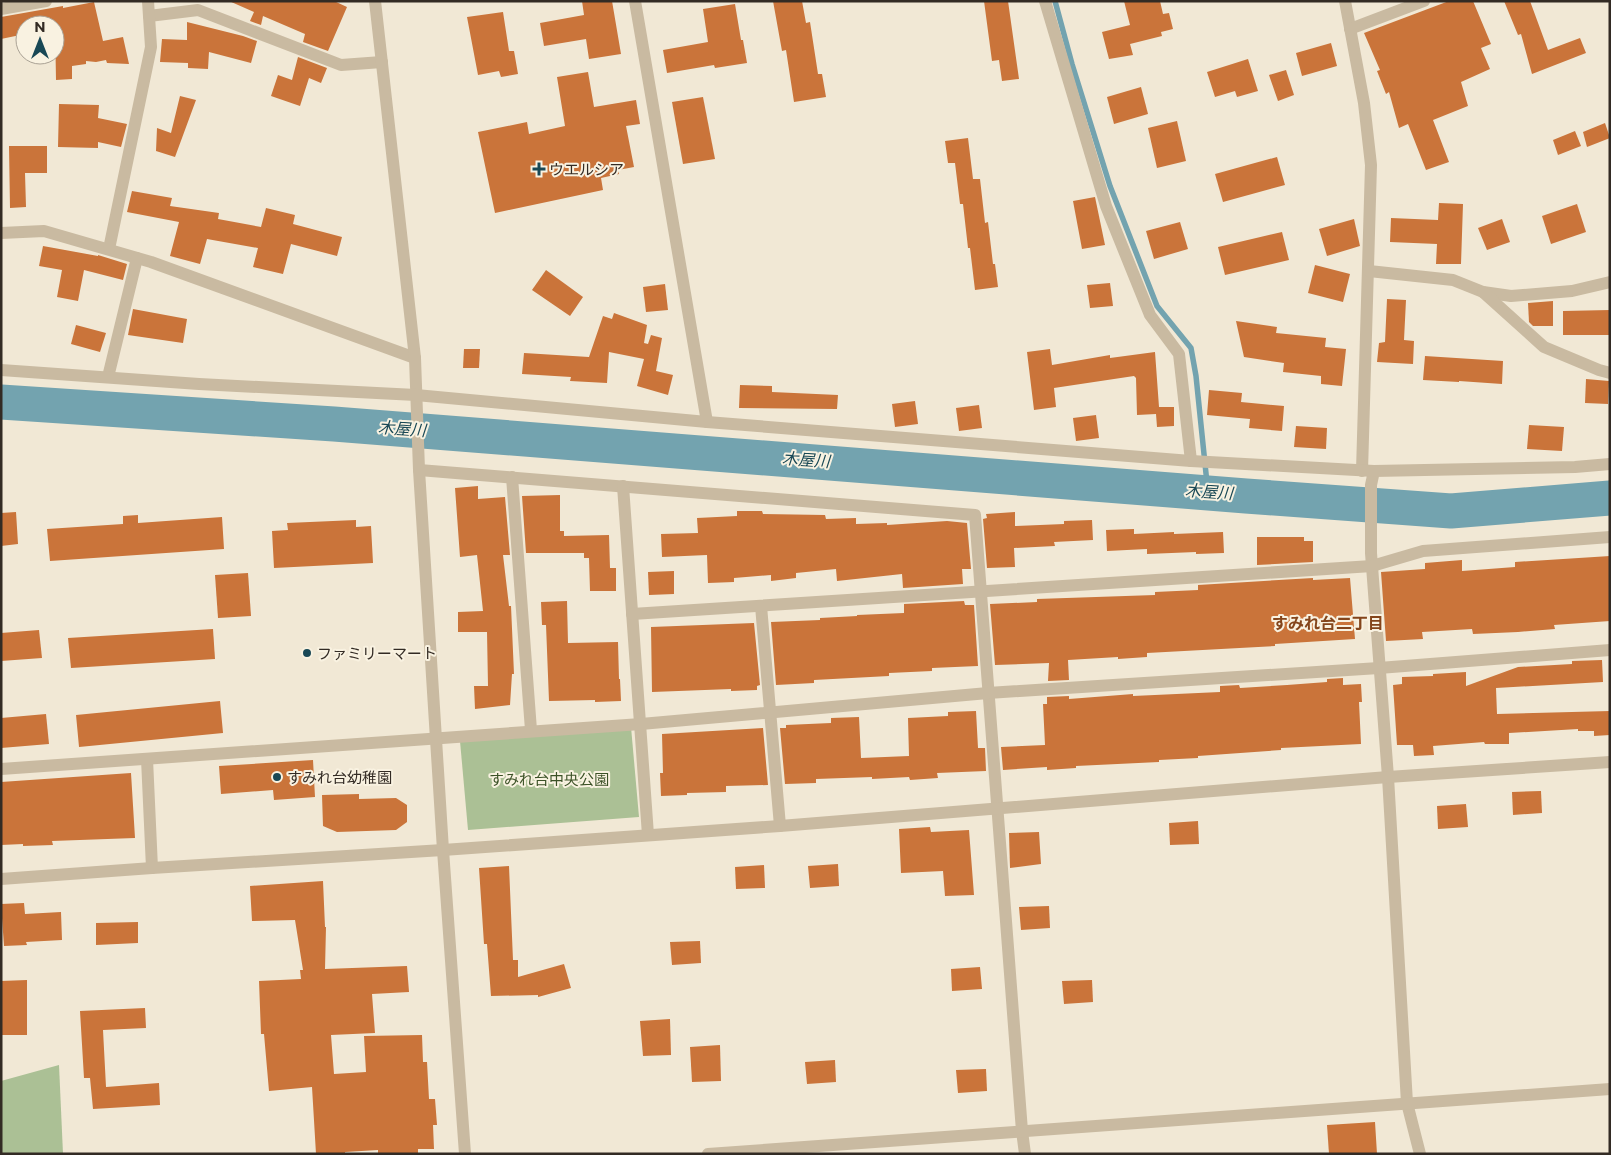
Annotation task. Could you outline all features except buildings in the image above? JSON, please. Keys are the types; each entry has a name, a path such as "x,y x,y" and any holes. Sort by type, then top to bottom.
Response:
{"street":[{"path":"1,9 46,1"},
{"path":"108,249 151,47 148,1"},
{"path":"375,1 415,358 419,466 436,739 465,1154"},
{"path":"635,1 707,422"},
{"path":"1045,1 1106,206 1150,315 1179,354 1191,461"},
{"path":"1345,1 1364,103 1371,165 1368,471 1371,485 1371,553 1388,777 1407,1104 1420,1154"},
{"path":"1350,29 1424,1"},
{"path":"149,16 198,10 342,65 382,62"},
{"path":"1,233 44,231 138,258 415,358"},
{"path":"108,377 138,258"},
{"path":"1369,271 1453,280 1483,292 1511,296 1572,291 1610,282"},
{"path":"1483,292 1544,347 1610,373"},
{"path":"1,370 199,384 416,395 707,422 1191,461 1368,471 1575,467 1610,464"},
{"path":"419,466 512,477 974,516 1025,1154"},
{"path":"512,477 531,730"},
{"path":"623,486 648,835"},
{"path":"632,614 1372,566 1423,551 1610,537"},
{"path":"761,606 780,826"},
{"path":"1,769 436,739 531,730 641,724 988,693 1379,668 1610,650"},
{"path":"147,759 152,868"},
{"path":"1,879 780,826 1388,777 1610,762"},
{"path":"708,1154 1610,1089"}],"green space":[{"name":"すみれ台中央公園","path":"631,727 639,817 468,830 460,741"},
{"path":"59,1065 63,1154 1,1154 1,1081"}],"waterway":[{"path":"1055,1 1072,64 1110,186 1157,306 1191,348 1196,376 1208,493"},
{"name":"木屋川","path":"1,402 334,424 1451,511 1610,498"}],"place":[{"name":"ウエルシア","path":"539,169"},
{"name":"ファミリーマート","path":"307,653"},
{"name":"すみれ台幼稚園","path":"277,777"}],"district":[{"name":"すみれ台二丁目","path":"1328,623"}]}
